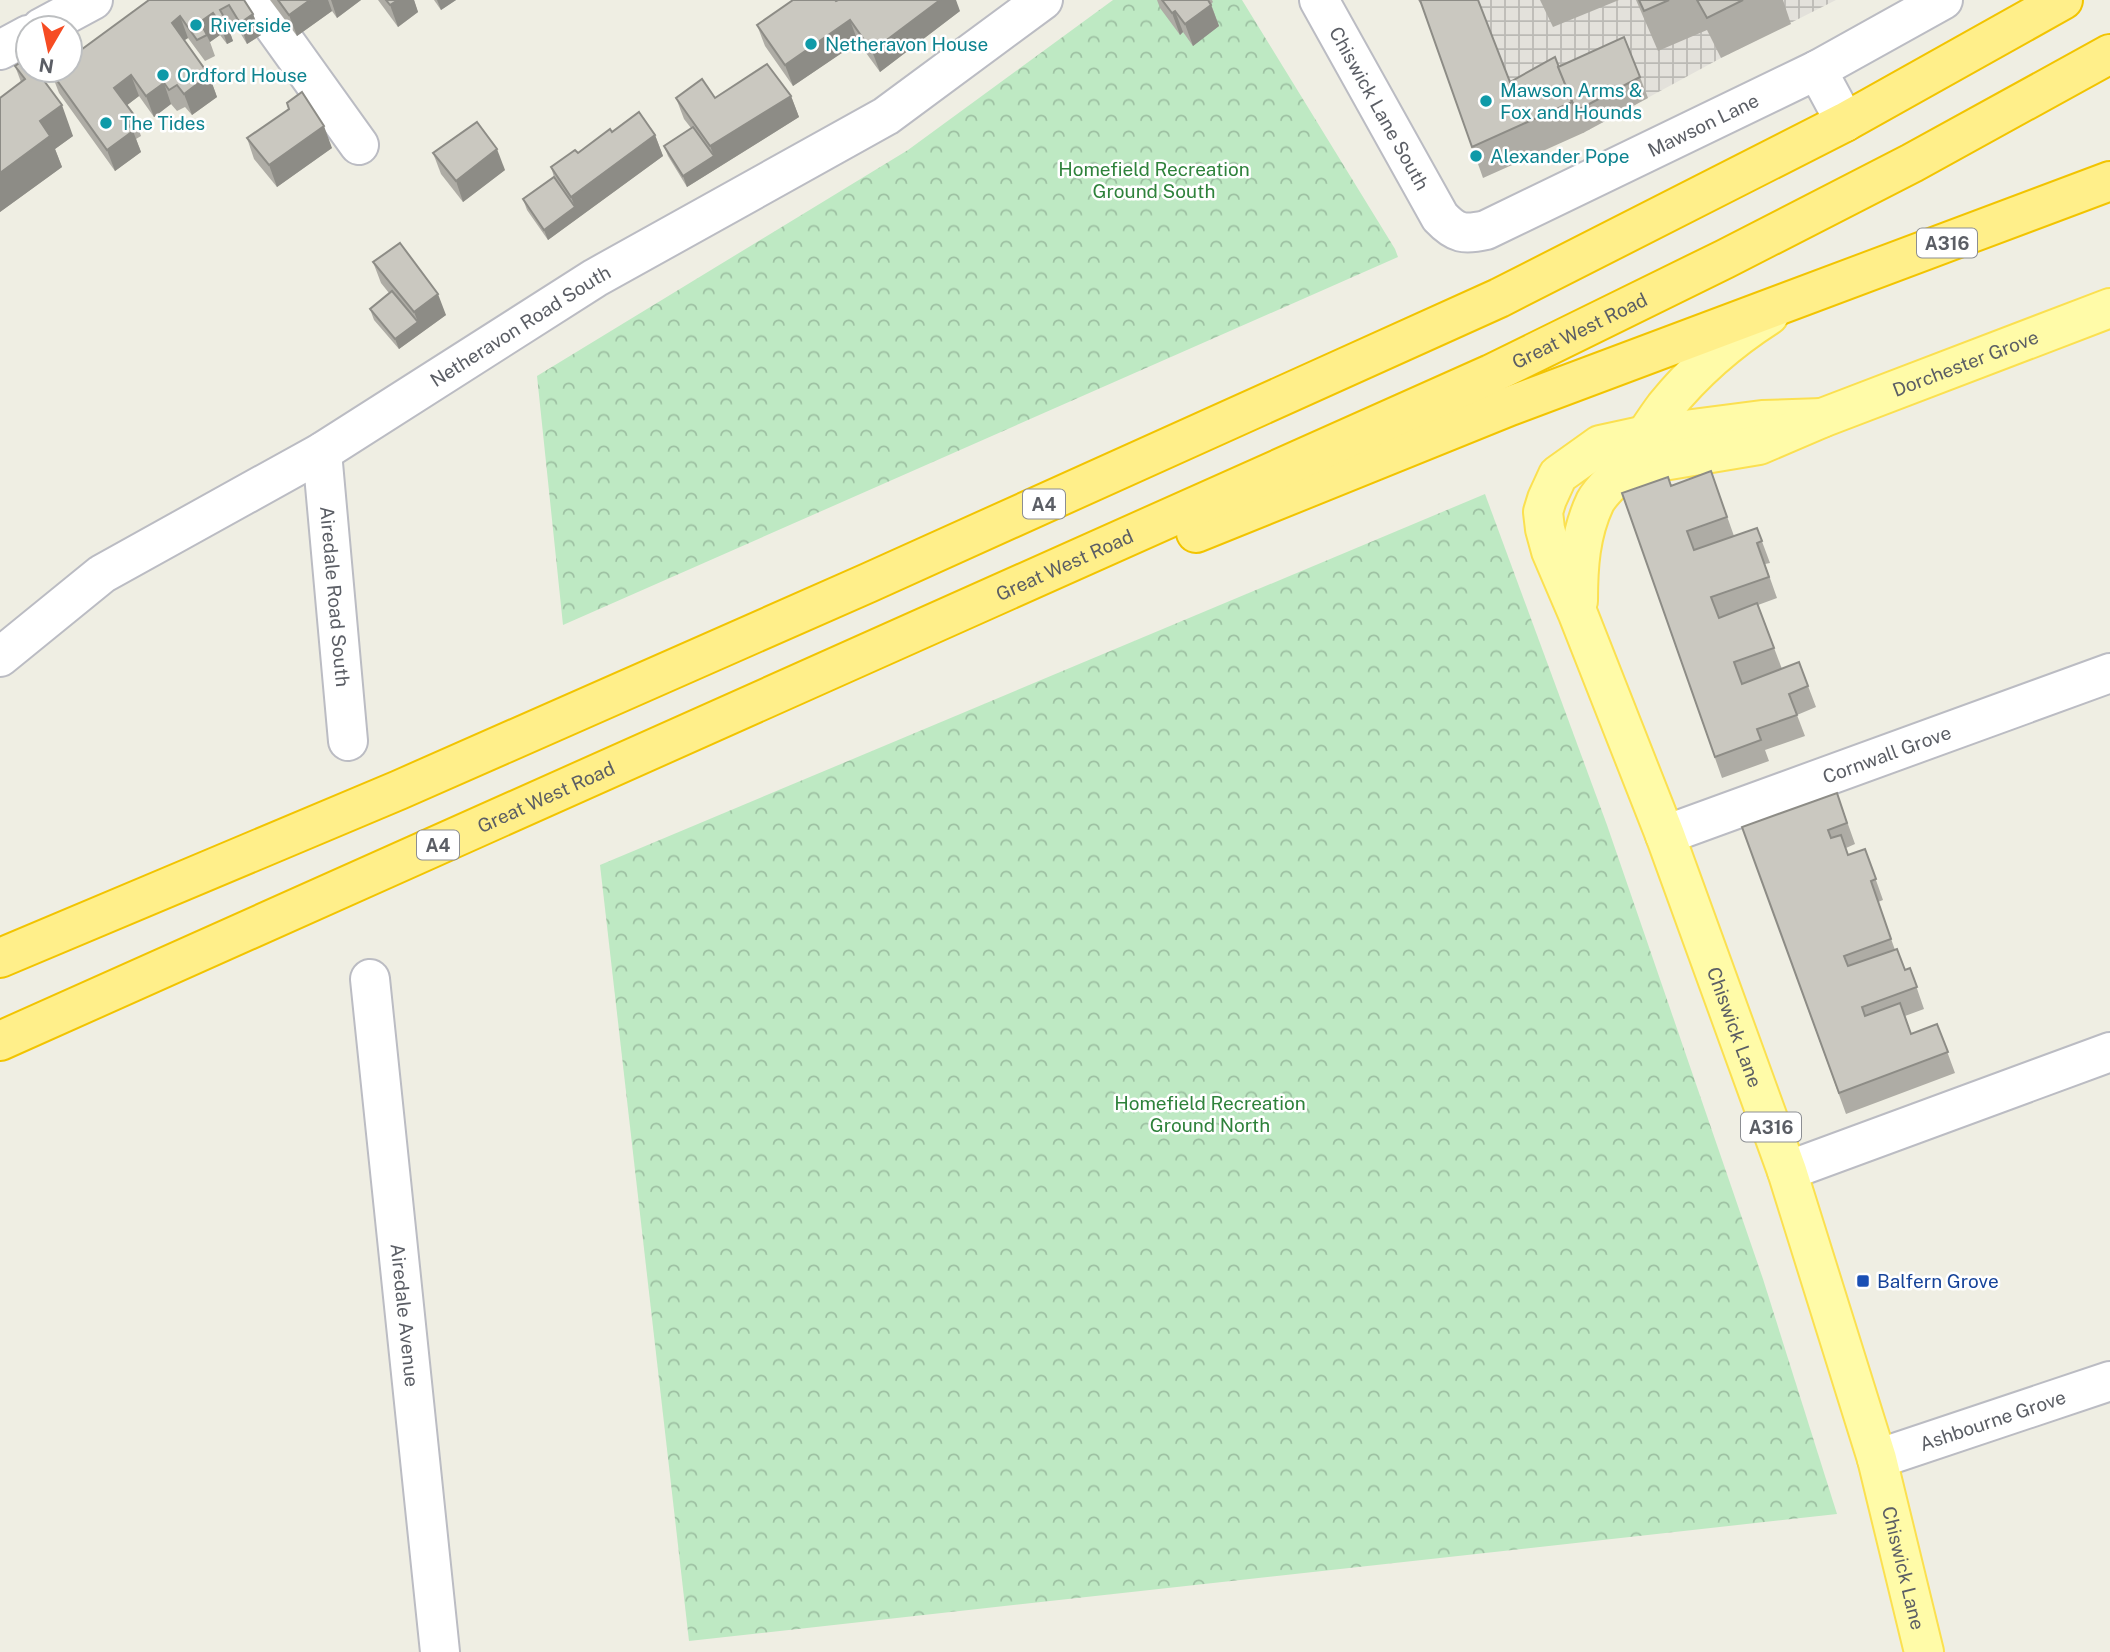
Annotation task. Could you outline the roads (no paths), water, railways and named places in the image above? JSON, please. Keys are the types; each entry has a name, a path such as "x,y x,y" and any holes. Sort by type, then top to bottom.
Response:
{"highway":[{"name":"A4","path":"0,958 399,790 868,583 1487,303 1845,122 2063,0"},
{"name":"Great West Road","path":"0,1041 1490,374 1877,181 2110,54"},
{"name":"A316","path":"1783,305 2110,181"},
{"name":"A4","path":"568,788 1510,406 1783,305"}],"main road":[{"name":"A316","path":"1620,473 1665,407 1718,352 1783,305"},
{"name":"Dorchester Grove","path":"1620,473 1663,461 1759,445 1822,418 2110,308"},
{"name":"Dorchester Grove","path":"1646,435 1762,420 1822,418"},
{"name":"Chiswick Lane","path":"1646,435 1600,445 1558,475 1547,499 1544,521 1550,551 1578,614 1665,835 1787,1171 1877,1459 1924,1652"},
{"name":"Chiswick Lane","path":"1578,614 1578,561 1585,530 1596,500 1620,473"}],"street":[{"path":"67,14 93,0"},
{"path":"255,0 359,145"},
{"name":"Netheravon Road South","path":"0,657 102,573 322,452 595,278 886,116 1043,0"},
{"name":"Chiswick Lane South","path":"1319,0 1440,217"},
{"name":"Mawson Lane","path":"1440,217 1452,230 1469,234 1486,230 1817,70 1943,0"},
{"path":"1817,70 1845,122"},
{"name":"Airedale Road South","path":"322,452 348,741"},
{"name":"Cornwall Grove","path":"1665,835 2110,673"},
{"name":"Airedale Avenue","path":"370,979 440,1652"},
{"path":"0,1022 16,1024 51,1018"},
{"path":"1787,1171 2110,1052"},
{"name":"Ashbourne Grove","path":"1877,1459 2110,1381"}],"place":[{"name":"Riverside","path":"196,25"},
{"name":"Netheravon House","path":"811,44"},
{"name":"Ordford House","path":"163,75"},
{"name":"Mawson Arms & Fox and Hounds","path":"1486,101"},
{"name":"The Tides","path":"106,123"},
{"name":"Alexander Pope","path":"1476,156"},
{"name":"Balfern Grove","path":"1863,1281"}],"park label":[{"name":"Homefield Recreation Ground South","path":"1154,180"},
{"name":"Homefield Recreation Ground North","path":"1210,1114"}]}
